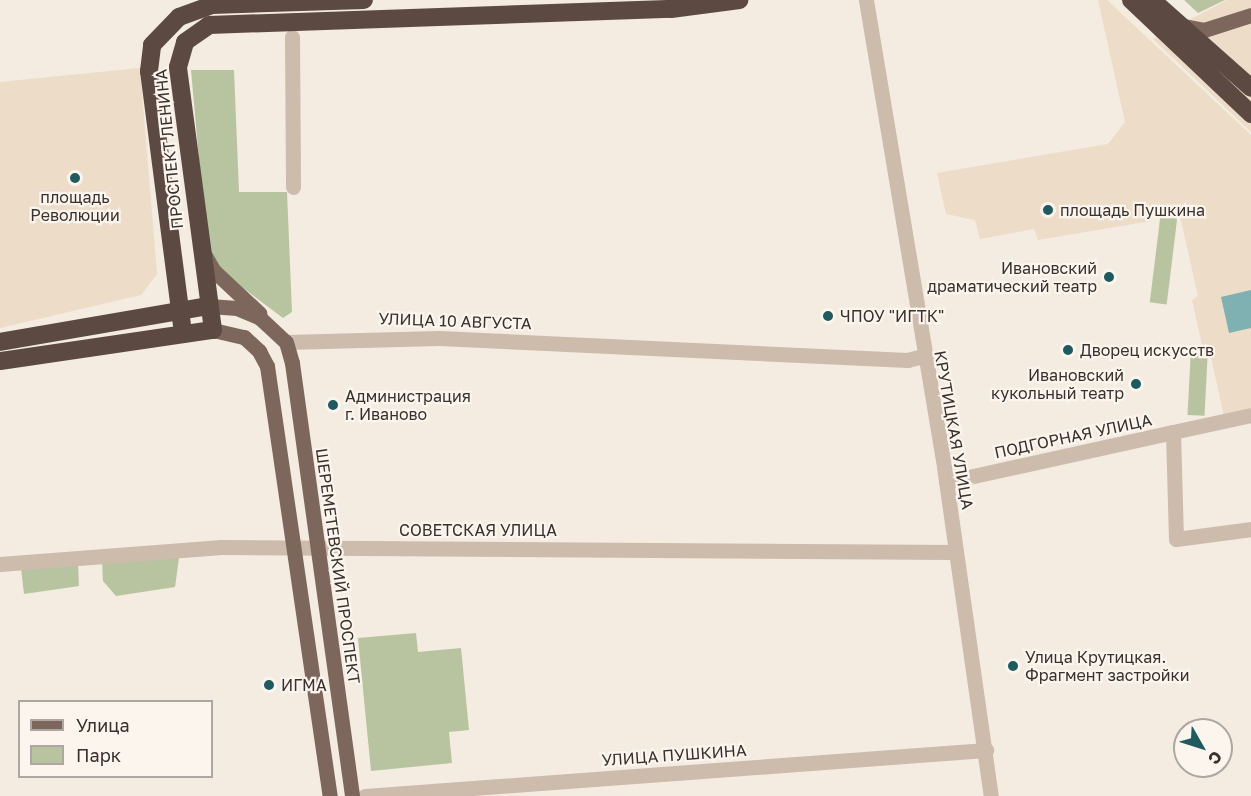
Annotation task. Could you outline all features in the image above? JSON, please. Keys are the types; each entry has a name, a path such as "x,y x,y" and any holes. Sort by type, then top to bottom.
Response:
{"highway":[{"name":"ПРОСПЕКТ ЛЕНИНА","path":"183,333 148,58 152,45 171,23 192,10 364,0"},
{"name":"ПРОСПЕКТ ЛЕНИНА","path":"213,330 198,238 179,56 189,37 222,9 671,9 739,0"},
{"path":"1131,0 1251,114"},
{"path":"1152,0 1176,24 1188,30 1251,88"},
{"name":"ПРОСПЕКТ ЛЕНИНА","path":"147,316 163,303 174,274"},
{"path":"0,342 209,306"},
{"path":"0,362 213,330"}],"main road":[{"path":"1176,24 1204,30 1251,15"},
{"name":"ПРОСПЕКТ ЛЕНИНА","path":"198,238 214,271 269,324"},
{"path":"209,306 245,310 269,324 286,342"},
{"path":"213,330 238,333 260,351 267,366 296,547 330,796"},
{"name":"ШЕРЕМЕТЕВСКИЙ ПРОСПЕКТ","path":"286,342 318,549 352,796"}],"street":[{"name":"КРУТИЦКАЯ УЛИЦА","path":"866,0 923,356 946,482 991,796"},
{"path":"292,37 293,187"},
{"name":"УЛИЦА 10 АВГУСТА","path":"286,342 439,338 886,359 923,356"},
{"name":"ПОДГОРНАЯ УЛИЦА","path":"946,482 1251,415"},
{"name":"ПОДГОРНАЯ УЛИЦА","path":"1173,432 1176,539 1251,529"},
{"name":"СОВЕТСКАЯ УЛИЦА","path":"0,564 171,549 296,547 318,549 956,552"},
{"name":"УЛИЦА ПУШКИНА","path":"365,796 986,750"}],"green space":[{"path":"1184,0 1225,0 1198,13"},
{"path":"191,70 234,70 239,192 287,192 292,312 283,318 218,269 207,248"},
{"path":"1161,211 1178,213 1167,304 1150,302"},
{"path":"1191,348 1208,349 1204,416 1187,415"},
{"path":"179,558 175,587 116,596 103,581 102,561"},
{"path":"78,563 79,586 24,594 21,568"},
{"path":"416,633 418,652 461,648 469,730 449,732 452,763 371,771 358,638"}],"shaded area":[{"name":"площадь Пушкина","path":"1098,0 1107,0 1251,135 1251,415 1225,421 1209,348 1202,345 1192,300 1198,296 1179,211 1151,208 1151,221 1038,240 1034,229 980,239 975,220 946,214 937,173 1108,144 1125,122"},
{"path":"1227,0 1251,0 1251,132 1153,39"},
{"name":"площадь Революции","path":"140,68 157,274 141,295 0,328 0,82"}],"water":[{"path":"1251,290 1251,328 1229,333 1221,297"}],"place":[{"name":"площадь Революции","path":"75,178"},
{"name":"площадь Пушкина","path":"1048,210"},
{"name":"Ивановский драматический театр","path":"1109,277"},
{"name":"ЧПОУ \"ИГТК\"","path":"828,316"},
{"name":"Дворец искусств","path":"1068,350"},
{"name":"Ивановский кукольный театр","path":"1136,384"},
{"name":"Администрация г. Иваново","path":"333,405"},
{"name":"Улица Крутицкая. Фрагмент застройки","path":"1013,666"},
{"name":"ИГМА","path":"269,685"}]}
